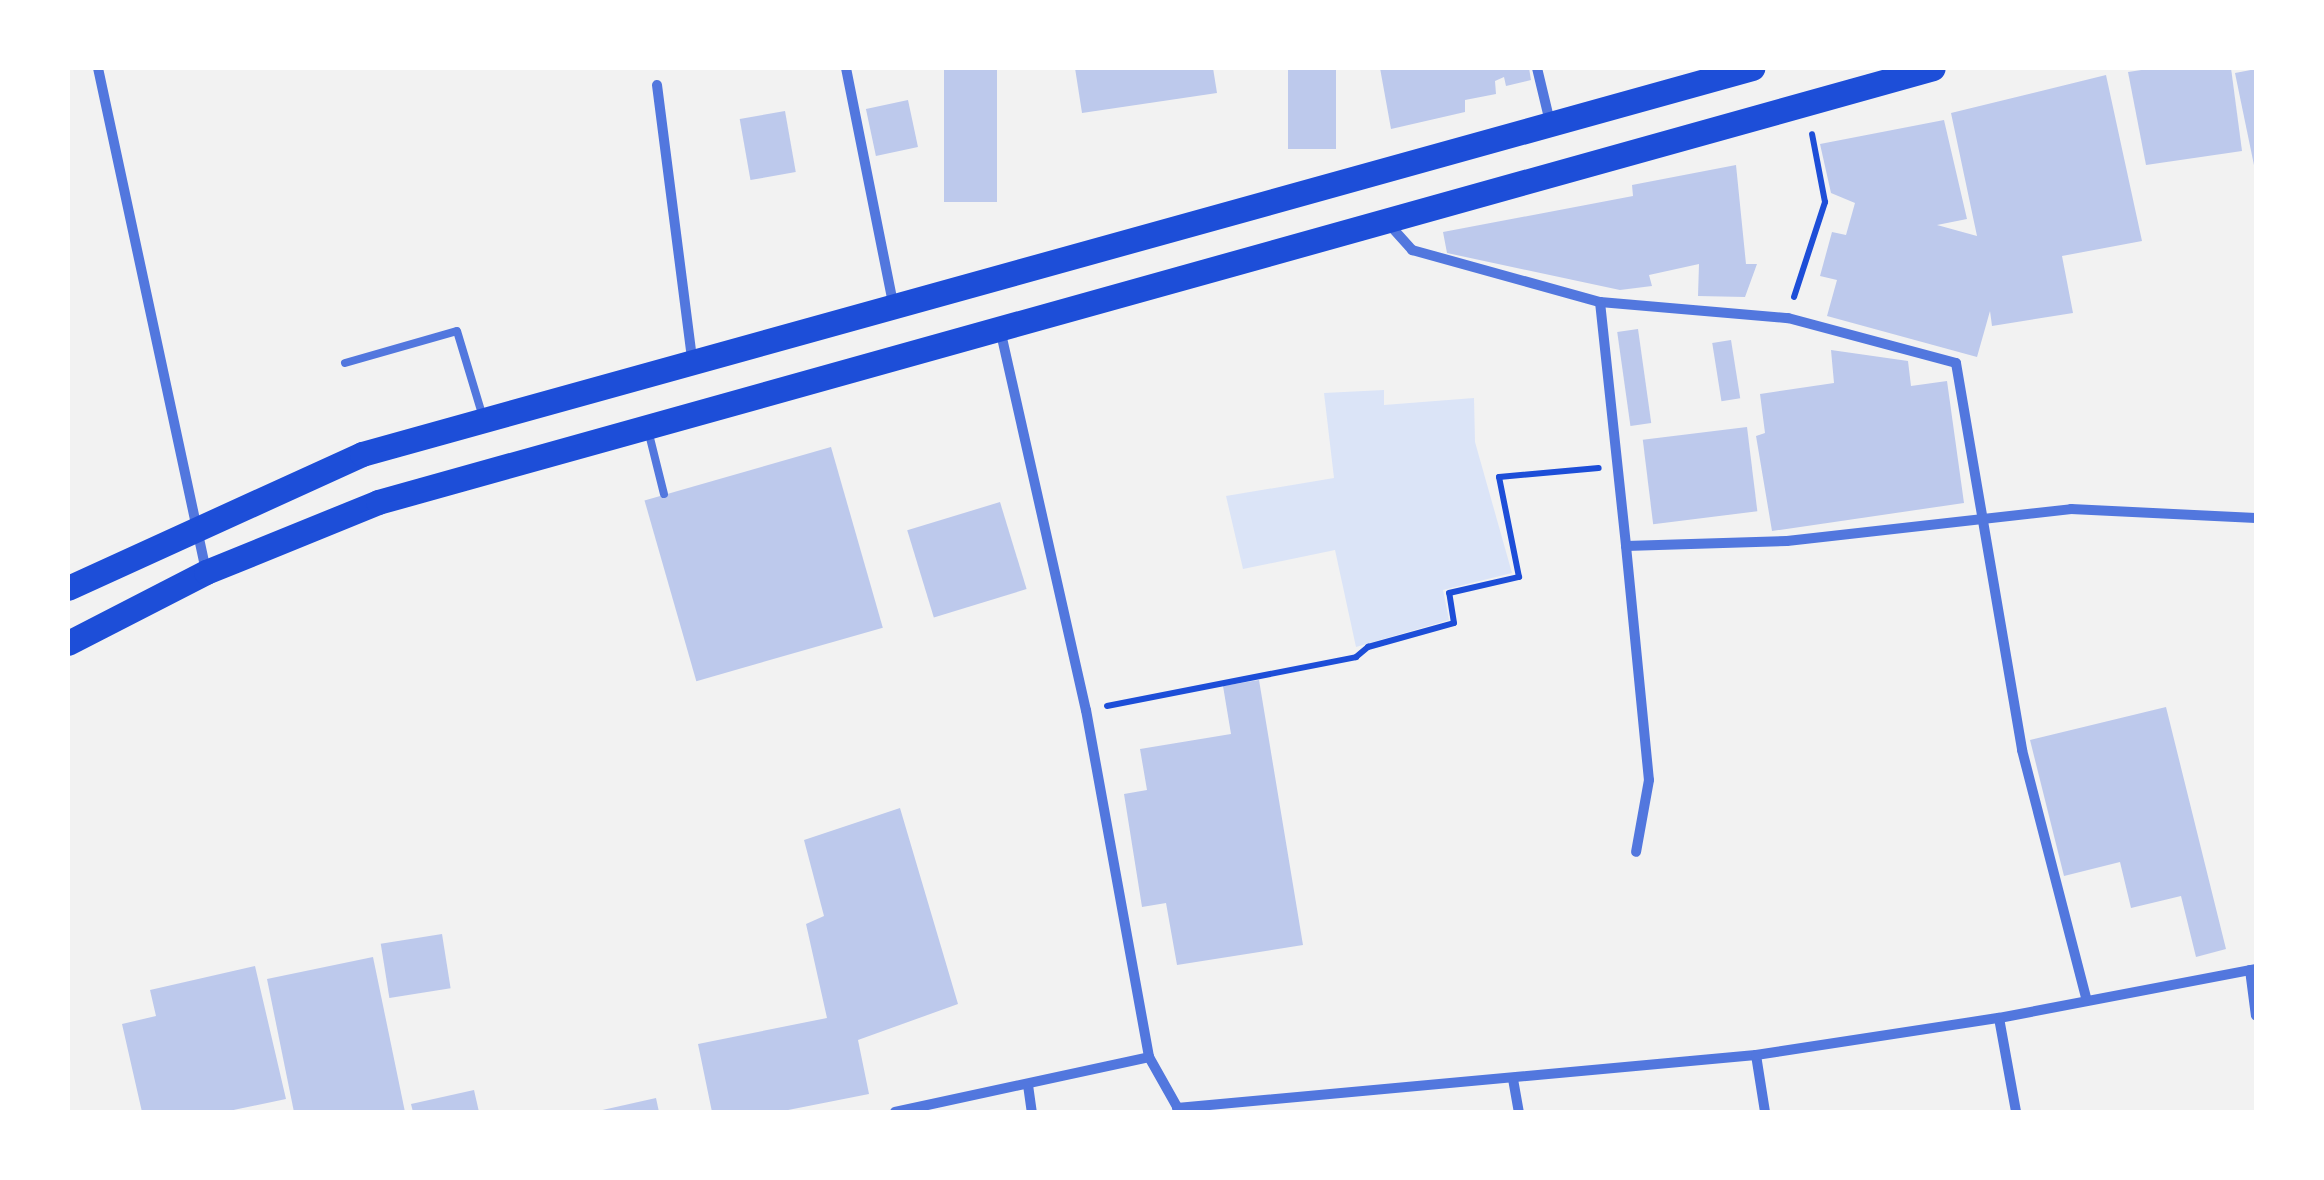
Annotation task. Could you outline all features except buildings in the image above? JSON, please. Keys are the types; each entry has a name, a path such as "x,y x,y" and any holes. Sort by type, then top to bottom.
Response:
{"main road":[{"path":"68,588 195,525 362,454 692,358 1752,68"},
{"path":"68,643 206,572 378,502 1383,218 1932,68"}],"street":[{"path":"98,68 206,572"},
{"path":"846,68 892,304"},
{"path":"1537,68 1550,122"},
{"path":"656,85 692,358"},
{"path":"1383,218 1412,250 1600,302 1788,318 1956,363 2022,750 2087,1001"},
{"path":"1600,302 1649,780 1636,852"},
{"path":"1000,328 1086,710 1149,1058 1178,1111 1756,1055 1999,1018 2253,969 2256,1016"},
{"path":"1626,546 1787,541 2112,508 2256,518"},
{"path":"1999,1018 2016,1112"},
{"path":"1756,1055 1766,1112"},
{"path":"895,1112 1149,1058"},
{"path":"1513,1079 1519,1112"},
{"path":"1028,1085 1032,1112"}],"lane":[{"path":"346,363 457,330 484,418"},
{"path":"646,425 664,494"}],"path":[{"path":"1788,318 1825,202 1812,134"},
{"path":"1086,710 1356,657 1368,647 1454,623 1448,594 1519,577 1499,476 1615,466"}],"shaded area":[{"path":"1384,390 1384,405 1474,398 1475,442 1512,573 1443,590 1449,620 1356,647 1335,550 1243,569 1226,496 1334,478 1324,393"}]}
